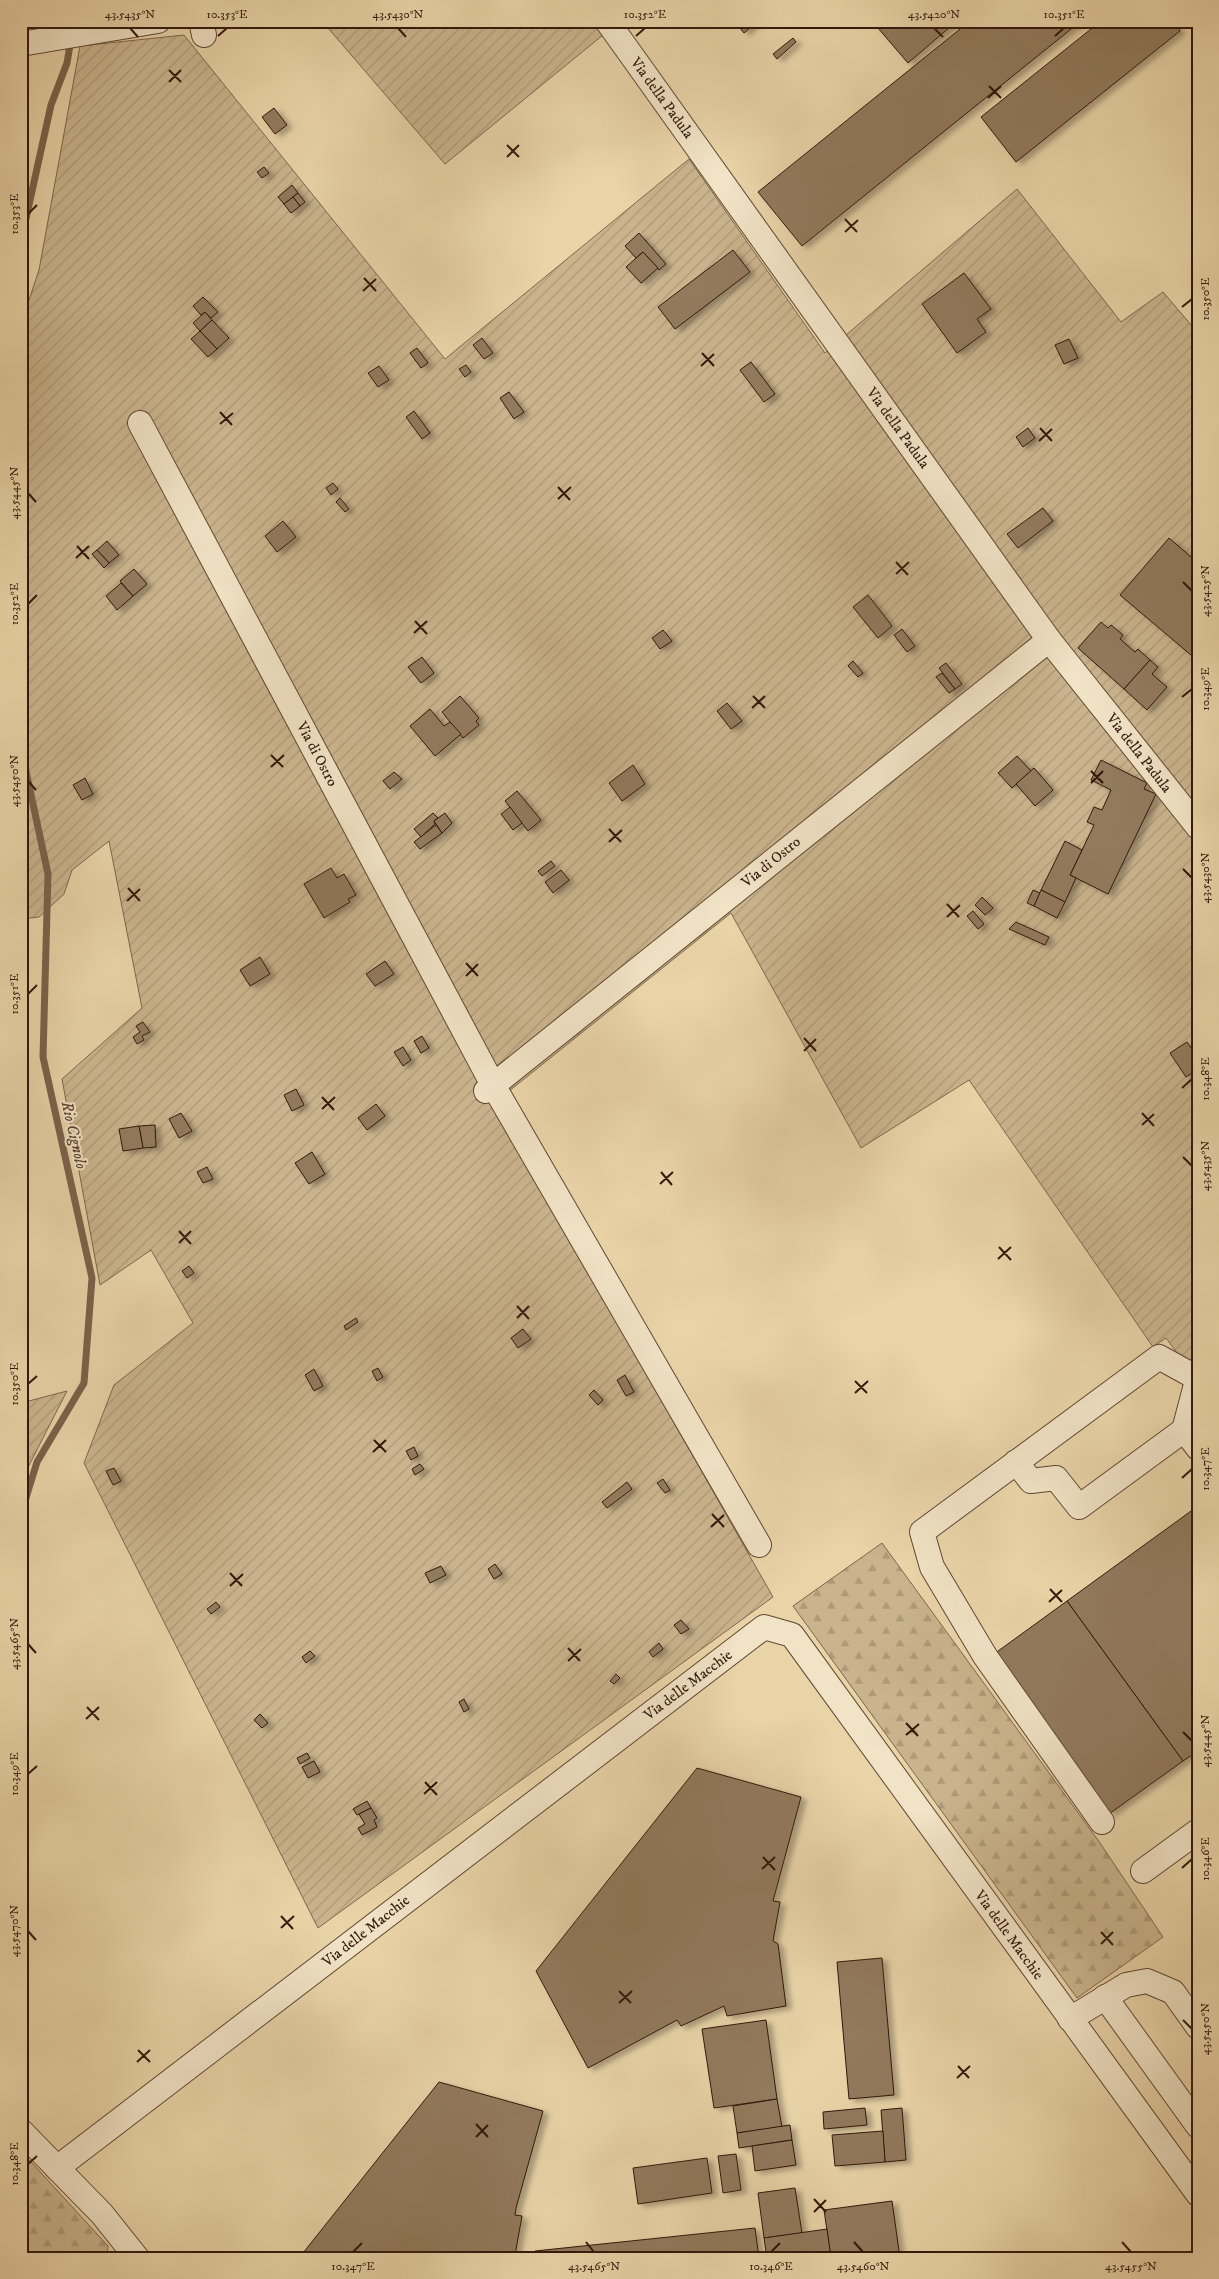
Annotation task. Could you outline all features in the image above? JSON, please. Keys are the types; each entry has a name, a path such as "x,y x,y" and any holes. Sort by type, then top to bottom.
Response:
{"street":[{"path":"21,44 158,21"},
{"name":"Via della Padula","path":"607,21 1050,640 1198,827"},
{"name":"Via di Ostro","path":"140,423 490,1088 1050,640"},
{"path":"490,1088 759,1545"},
{"path":"1016,1462 1032,1481 1056,1478 1079,1507 1191,1439 1198,1377 1159,1357 1016,1462 922,1532 932,1567 985,1656 1102,1822"},
{"name":"Via delle Macchie","path":"57,2168 764,1628 792,1635 1070,2020 1194,2180"},
{"path":"1143,1871 1198,1832"},
{"path":"1070,2020 1126,1985 1147,1982 1173,1992 1198,2028"},
{"path":"1105,1998 1198,2126"},
{"path":"21,2131 112,2227 137,2258"},
{"path":"112,2227 124,2258"}],"green space":[{"path":"21,21 66,21 21,30"},
{"path":"322,21 594,21 603,35 445,164"},
{"path":"184,35 445,359 689,159 825,353 1017,189 1121,322 1163,292 1198,333 1198,1381 1166,1338 1153,1347 969,1080 861,1148 731,913 493,1104 773,1597 318,1928 84,1463 114,1385 193,1323 151,1250 100,1285 62,1079 142,1008 109,841 72,870 64,894 39,917 21,919 21,324 39,270 80,46"},
{"path":"67,1391 21,1481 21,1403"},
{"path":"882,1543 1100,1843 1163,1937 1077,1998 793,1606"},
{"path":"21,2151 108,2246 107,2258 21,2258"}],"building":[{"path":"734,21 758,21 744,33"},
{"path":"872,21 957,21 908,63"},
{"path":"970,21 1081,21 802,246 758,192"},
{"path":"1101,21 1173,21 1180,31 1016,162 981,117"},
{"path":"793,38 796,42 777,59 773,54"},
{"path":"274,108 287,125 275,134 262,117"},
{"path":"264,167 269,173 262,178 257,172"},
{"path":"292,185 298,193 284,204 278,197"},
{"path":"298,193 305,202 300,206 293,197"},
{"path":"293,197 300,206 291,213 284,204"},
{"path":"639,233 666,264 659,270 643,252 636,258 625,246"},
{"path":"733,250 750,272 675,329 658,307"},
{"path":"643,252 658,268 641,283 626,267"},
{"path":"964,273 991,309 977,319 986,332 957,353 922,304"},
{"path":"203,297 218,312 211,318 205,312 201,315 193,306"},
{"path":"205,312 212,320 200,331 193,323"},
{"path":"212,320 229,338 217,349 200,331"},
{"path":"200,331 217,349 208,357 191,339"},
{"path":"482,338 493,353 484,359 473,345"},
{"path":"1069,339 1078,358 1064,364 1055,345"},
{"path":"417,348 428,363 421,368 410,353"},
{"path":"751,362 775,394 764,402 740,370"},
{"path":"466,365 471,372 465,377 459,369"},
{"path":"379,366 389,380 378,387 368,373"},
{"path":"509,392 524,412 514,419 500,398"},
{"path":"414,411 430,433 422,439 406,417"},
{"path":"1028,428 1035,438 1023,447 1016,437"},
{"path":"333,483 338,489 331,495 326,488"},
{"path":"340,498 349,509 345,512 336,502"},
{"path":"1043,508 1053,521 1018,548 1007,534"},
{"path":"283,521 296,537 277,552 265,536"},
{"path":"1169,538 1198,563 1198,620 1192,626 1198,631 1198,661 1120,595"},
{"path":"107,541 119,555 109,563 97,550"},
{"path":"97,550 109,563 104,568 92,554"},
{"path":"134,569 147,584 133,596 120,581"},
{"path":"121,583 133,596 117,610 106,596"},
{"path":"868,595 892,626 878,638 853,607"},
{"path":"1101,622 1108,628 1111,625 1123,635 1120,639 1135,652 1138,649 1150,660 1124,689 1078,648"},
{"path":"902,629 915,646 907,652 894,635"},
{"path":"663,630 672,641 660,649 652,638"},
{"path":"422,657 434,673 421,683 408,667"},
{"path":"1150,660 1158,667 1152,674 1167,687 1147,710 1124,689"},
{"path":"853,661 863,673 858,677 848,666"},
{"path":"946,663 962,684 955,689 939,668"},
{"path":"942,673 955,689 949,693 936,677"},
{"path":"460,696 479,718 476,721 479,725 463,738 442,712"},
{"path":"727,703 742,721 731,729 717,711"},
{"path":"430,709 444,726 450,722 461,734 435,756 410,726"},
{"path":"1017,756 1031,771 1012,788 998,773"},
{"path":"1101,760 1147,783 1144,789 1156,794 1108,894 1070,875 1094,825 1087,822 1094,807 1102,810 1111,790 1091,780"},
{"path":"633,765 645,784 622,801 609,783"},
{"path":"1034,768 1053,790 1035,806 1016,784"},
{"path":"394,772 402,779 390,789 383,781"},
{"path":"85,778 93,794 82,800 73,785"},
{"path":"517,791 541,820 528,831 505,801"},
{"path":"510,807 522,823 513,830 501,814"},
{"path":"433,813 438,818 434,821 435,824 421,837 414,829"},
{"path":"445,813 452,823 442,833 434,821"},
{"path":"436,825 442,833 420,849 414,842"},
{"path":"1065,841 1082,850 1070,875 1076,878 1065,902 1041,890"},
{"path":"551,861 555,866 542,876 538,871"},
{"path":"331,868 337,878 344,874 356,895 348,899 350,902 324,918 304,884"},
{"path":"561,870 569,880 553,893 545,882"},
{"path":"1033,890 1040,893 1034,906 1027,903"},
{"path":"1041,890 1065,902 1057,918 1034,906"},
{"path":"982,897 993,908 985,915 975,905"},
{"path":"973,911 984,924 978,929 967,916"},
{"path":"1016,922 1049,937 1045,945 1009,929"},
{"path":"260,957 270,974 250,986 240,970"},
{"path":"385,961 394,974 375,986 366,974"},
{"path":"143,1022 150,1032 142,1036 144,1040 137,1044 133,1037 140,1032 136,1026"},
{"path":"422,1036 429,1048 421,1053 414,1041"},
{"path":"1187,1042 1198,1058 1198,1069 1186,1077 1170,1053"},
{"path":"403,1047 411,1060 403,1066 394,1052"},
{"path":"296,1089 304,1105 292,1111 284,1095"},
{"path":"376,1104 385,1116 367,1130 358,1118"},
{"path":"181,1113 192,1131 179,1138 169,1119"},
{"path":"155,1125 156,1147 143,1148 139,1126"},
{"path":"139,1126 143,1148 123,1151 119,1129"},
{"path":"312,1152 325,1174 309,1184 295,1163"},
{"path":"207,1167 213,1179 203,1183 197,1172"},
{"path":"189,1266 194,1273 187,1278 182,1271"},
{"path":"356,1318 358,1322 346,1330 344,1326"},
{"path":"523,1329 531,1339 518,1348 511,1338"},
{"path":"378,1368 383,1377 377,1381 372,1371"},
{"path":"314,1369 323,1386 314,1391 305,1375"},
{"path":"625,1375 634,1392 626,1396 617,1380"},
{"path":"594,1390 603,1400 598,1405 589,1395"},
{"path":"414,1447 418,1456 411,1460 406,1451"},
{"path":"420,1464 424,1469 415,1475 412,1469"},
{"path":"114,1468 121,1481 113,1485 106,1471"},
{"path":"663,1479 670,1490 665,1493 657,1483"},
{"path":"627,1482 632,1489 607,1508 602,1502"},
{"path":"1198,1506 1198,1751 1183,1761 1067,1601"},
{"path":"495,1564 502,1574 494,1579 488,1569"},
{"path":"441,1566 446,1575 430,1583 425,1573"},
{"path":"1067,1601 1183,1761 1109,1814 994,1654"},
{"path":"216,1602 220,1607 211,1614 207,1609"},
{"path":"681,1620 689,1629 681,1634 674,1625"},
{"path":"659,1643 663,1649 653,1657 649,1652"},
{"path":"310,1651 315,1656 306,1663 302,1657"},
{"path":"616,1674 620,1678 614,1684 610,1681"},
{"path":"464,1699 469,1709 464,1712 459,1702"},
{"path":"260,1714 268,1723 262,1728 254,1720"},
{"path":"307,1753 310,1758 300,1764 297,1758"},
{"path":"314,1761 320,1772 308,1778 302,1767"},
{"path":"697,1768 801,1797 773,1901 780,1902 773,1941 778,1944 786,2006 727,2016 724,2006 681,2026 677,2020 588,2068 536,1971"},
{"path":"367,1801 371,1808 357,1815 353,1809"},
{"path":"371,1808 377,1818 374,1820 377,1827 362,1835 358,1828 365,1824 359,1814"},
{"path":"882,1958 894,2095 849,2099 837,1962"},
{"path":"766,2020 777,2099 714,2108 702,2029"},
{"path":"439,2082 543,2111 516,2208 515,2215 522,2216 515,2255 519,2258 299,2258"},
{"path":"777,2099 782,2127 737,2133 733,2106"},
{"path":"865,2108 867,2125 824,2129 823,2112"},
{"path":"902,2108 906,2160 885,2162 881,2110"},
{"path":"790,2125 792,2140 739,2148 737,2133"},
{"path":"883,2131 885,2162 835,2166 832,2135"},
{"path":"792,2140 796,2165 755,2171 752,2146"},
{"path":"736,2154 741,2190 723,2193 718,2156"},
{"path":"707,2158 712,2193 638,2204 633,2168"},
{"path":"795,2188 802,2233 764,2238 758,2193"},
{"path":"892,2201 900,2258 831,2258 824,2210"},
{"path":"755,2228 759,2258 536,2258 535,2251"},
{"path":"827,2229 831,2258 767,2258 764,2238"}],"waterway":[{"name":"Rio Cignolo","path":"21,241 51,105 67,63 74,21"},
{"name":"Rio Cignolo","path":"21,748 48,874 43,1057 92,1278 84,1383 37,1462 21,1514"}]}
